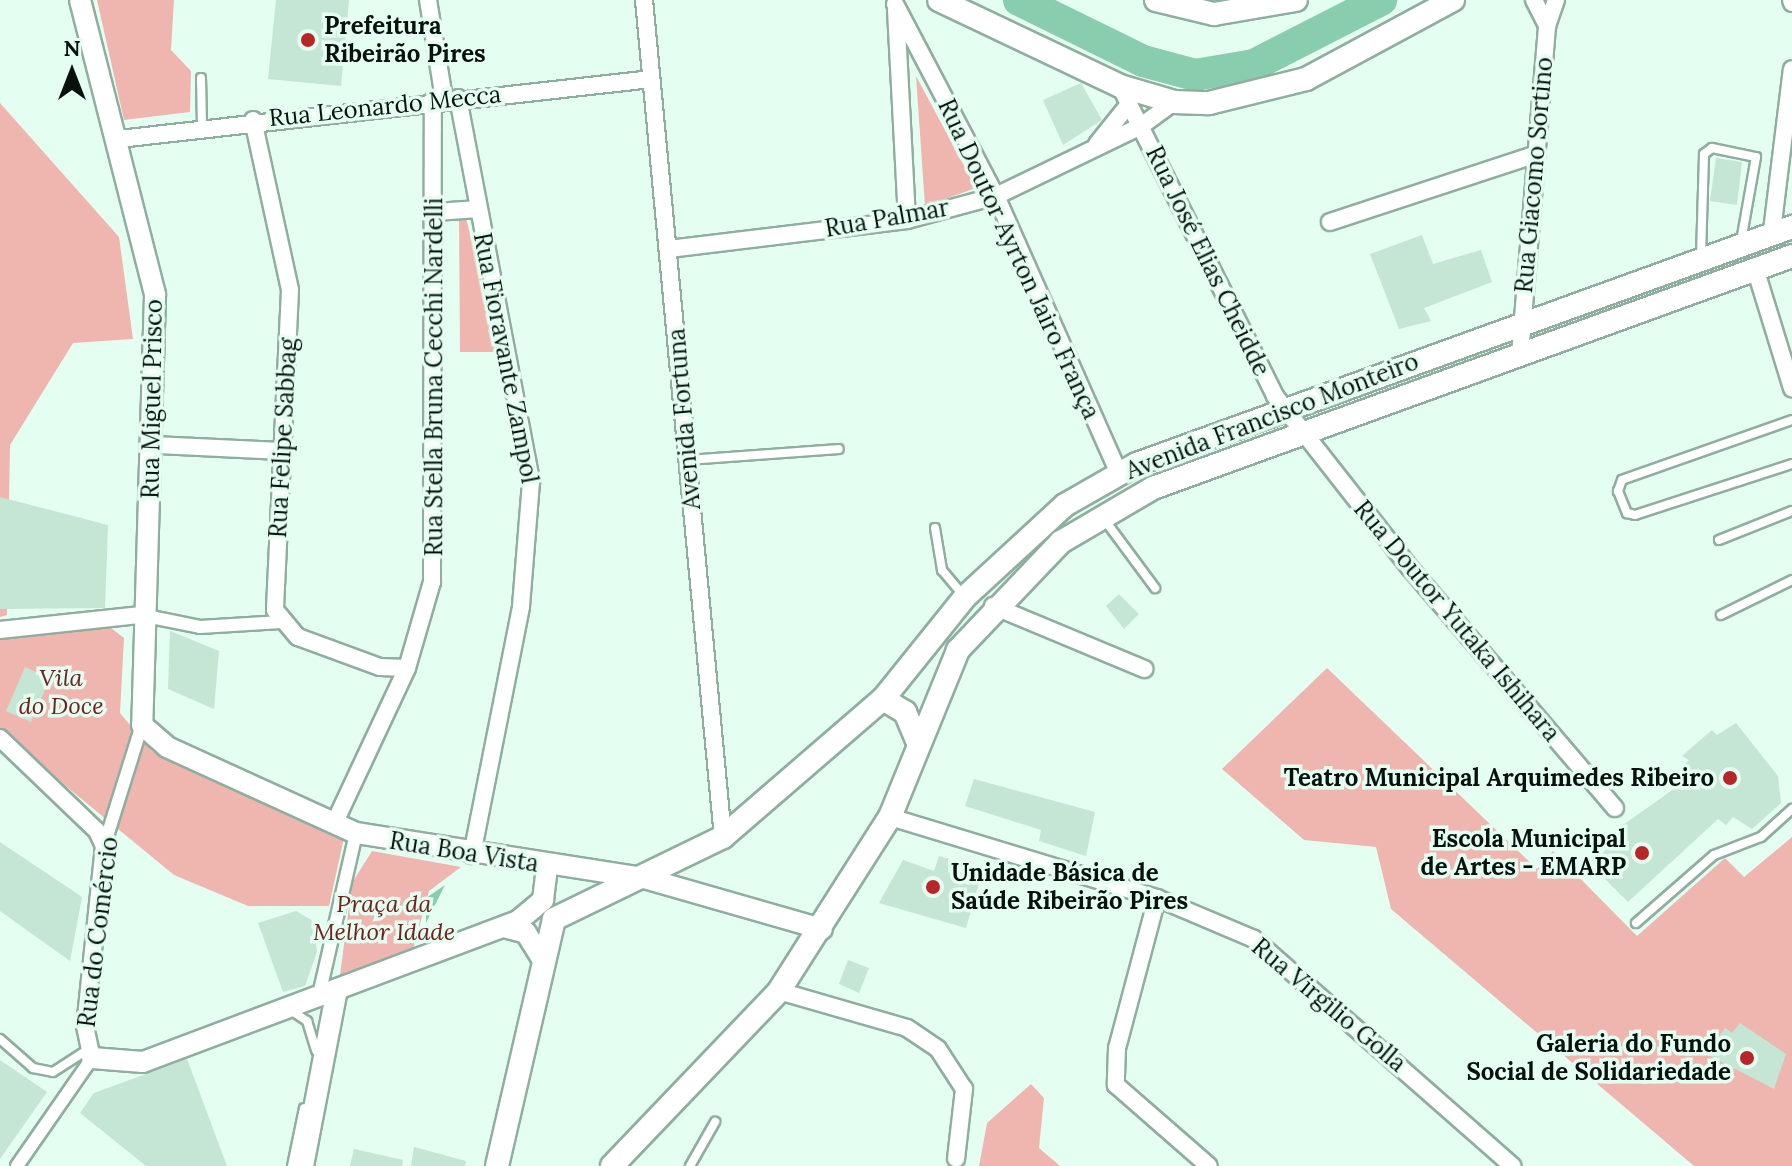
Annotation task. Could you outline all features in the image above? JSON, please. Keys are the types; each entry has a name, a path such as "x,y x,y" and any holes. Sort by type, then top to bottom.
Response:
{"main road":[{"path":"939,0 1124,95 1174,102 1249,97 1306,79 1453,0"},
{"path":"1156,0 1214,14 1296,0"},
{"name":"Avenida Francisco Monteiro","path":"543,960 559,913 644,878 723,837 883,699 965,597 1028,535 1119,474 1285,408 1782,229"},
{"name":"Avenida Francisco Monteiro","path":"612,1166 779,991 822,929 890,817 917,740 947,669 993,606 1042,557 1101,515 1303,432 1792,256"},
{"path":"883,699 905,712 917,740"},
{"path":"497,1166 543,960"}],"street":[{"name":"Rua Miguel Prisco","path":"80,0 119,139 155,295 156,445 141,615 140,717"},
{"path":"428,0 445,99"},
{"name":"Avenida Fortuna","path":"644,0 723,837"},
{"path":"1534,0 1547,26"},
{"name":"Rua Giacomo Sortino","path":"1520,355 1520,324 1547,26 1556,0"},
{"name":"Rua Doutor Ayrton Jairo França","path":"907,220 895,4 996,196 1119,474"},
{"path":"1782,229 1792,69"},
{"name":"Rua Leonardo Mecca","path":"119,139 253,120 651,79"},
{"name":"Rua José Elias Cheidde","path":"1124,95 1285,408 1303,432"},
{"name":"Rua Palmar","path":"1094,148 1124,95"},
{"name":"Rua Fioravante Zampol","path":"445,99 478,209 526,449 531,512 504,708 472,855"},
{"name":"Rua Stella Bruna Cecchi Nardelli","path":"334,824 407,668 424,620 438,523 436,212 445,99"},
{"name":"Rua Palmar","path":"669,249 907,220 996,196 1141,126 1174,102"},
{"name":"Rua Felipe Sabbag","path":"253,120 290,290 275,590 281,622"},
{"path":"1330,222 1534,155"},
{"path":"436,212 478,209"},
{"path":"1755,268 1792,388"},
{"name":"Rua Doutor Yutaka Ishihara","path":"1303,432 1615,808"},
{"path":"156,445 284,451"},
{"path":"993,606 1144,669"},
{"path":"0,630 141,615 200,627 281,622 320,646 407,668"},
{"name":"Rua Boa Vista","path":"140,717 167,747 356,833 472,855 644,878 822,929"},
{"name":"Rua do Comércio","path":"17,1166 90,1054 104,846 140,717"},
{"path":"0,738 97,831 104,846"},
{"name":"Rua Virgilio Golla","path":"890,817 1157,898 1254,939 1512,1166"},
{"path":"303,1166 328,992 356,833"},
{"path":"90,1054 143,1062 504,927 537,909 547,865"},
{"path":"1157,898 1117,1048 1116,1085 1209,1166"},
{"path":"504,927 526,933 543,960"},
{"path":"779,991 907,1028 938,1049 964,1089 956,1159"}],"lane":[{"path":"201,78 202,127"},
{"path":"1701,256 1704,154 1712,148 1756,157 1741,242"},
{"path":"1792,420 1622,480 1618,491 1627,513 1635,515 1792,464"},
{"path":"688,460 839,449"},
{"path":"1719,540 1792,511"},
{"path":"1101,515 1155,588"},
{"path":"935,528 942,570 965,597"},
{"path":"1721,615 1792,580"},
{"path":"1636,923 1714,855 1761,837 1791,811"},
{"path":"288,1008 307,1021 317,1045 292,1166"},
{"path":"0,1039 33,1068 53,1072 90,1054"},
{"path":"690,1166 715,1122"}],"green space":[{"path":"97,0 174,0 171,50 191,71 190,112 124,120"},
{"path":"916,76 976,188 925,206"},
{"path":"0,103 119,237 133,339 73,343 10,445 7,615 0,617"},
{"path":"466,218 500,352 460,352 459,219"},
{"name":"Vila do Doce","path":"86,625 111,628 124,638 120,713 152,751 344,838 329,906 248,906 174,875 0,732 0,640"},
{"path":"1327,668 1537,869 1553,851 1637,936 1725,858 1744,877 1792,837 1792,1166 1694,1166 1391,909 1376,847 1304,840 1222,769"},
{"name":"Praça da Melhor Idade","path":"372,851 461,867 429,891 413,950 340,975 352,883"},
{"path":"1031,1084 1044,1098 1039,1148 1060,1166 979,1166 987,1123"}],"shaded area":[{"path":"445,885 426,923 426,898"}],"building":[{"name":"Prefeitura Ribeirão Pires","path":"276,0 349,0 341,86 268,79"},
{"path":"1081,83 1102,120 1063,145 1043,100"},
{"path":"1716,158 1742,162 1737,205 1710,201"},
{"path":"1422,235 1433,264 1481,250 1492,282 1424,308 1431,321 1399,329 1370,254"},
{"path":"0,497 108,525 105,608 0,609"},
{"path":"1119,594 1139,614 1124,629 1106,606"},
{"path":"170,631 219,651 214,709 168,689"},
{"path":"25,667 50,678 31,722 6,711"},
{"path":"1736,723 1778,776 1781,803 1752,829 1733,817 1726,825 1718,819 1628,902 1590,864 1615,842 1609,835 1685,781 1677,772 1689,760 1682,756 1712,730 1717,735"},
{"path":"974,779 1095,812 1086,856 1039,841 1041,830 965,806"},
{"path":"0,842 82,897 70,961 0,911"},
{"name":"Unidade Básica de Saúde Ribeirão Pires","path":"939,856 983,869 966,928 879,903 903,860 934,871"},
{"path":"296,911 313,921 317,952 305,986 283,992 258,923"},
{"path":"848,960 869,968 859,993 839,984"},
{"name":"Galeria do Fundo Social de Solidariedade","path":"1740,1023 1786,1054 1774,1089 1706,1054 1725,1028 1732,1033"},
{"path":"187,1059 227,1166 146,1166 80,1113 94,1093"},
{"path":"0,1060 47,1092 0,1159"},
{"path":"414,1147 466,1161 465,1166 411,1166"},
{"path":"354,1149 403,1160 402,1166 350,1166"}],"waterway":[{"path":"1019,0 1143,61 1195,75 1254,65 1381,0"}],"place":[{"name":"Prefeitura Ribeirão Pires","path":"308,40"},
{"name":"Teatro Municipal Arquimedes Ribeiro","path":"1730,778"},
{"name":"Escola Municipal de Artes - EMARP","path":"1642,853"},
{"name":"Unidade Básica de Saúde Ribeirão Pires","path":"933,887"},
{"name":"Galeria do Fundo Social de Solidariedade","path":"1747,1058"}]}
